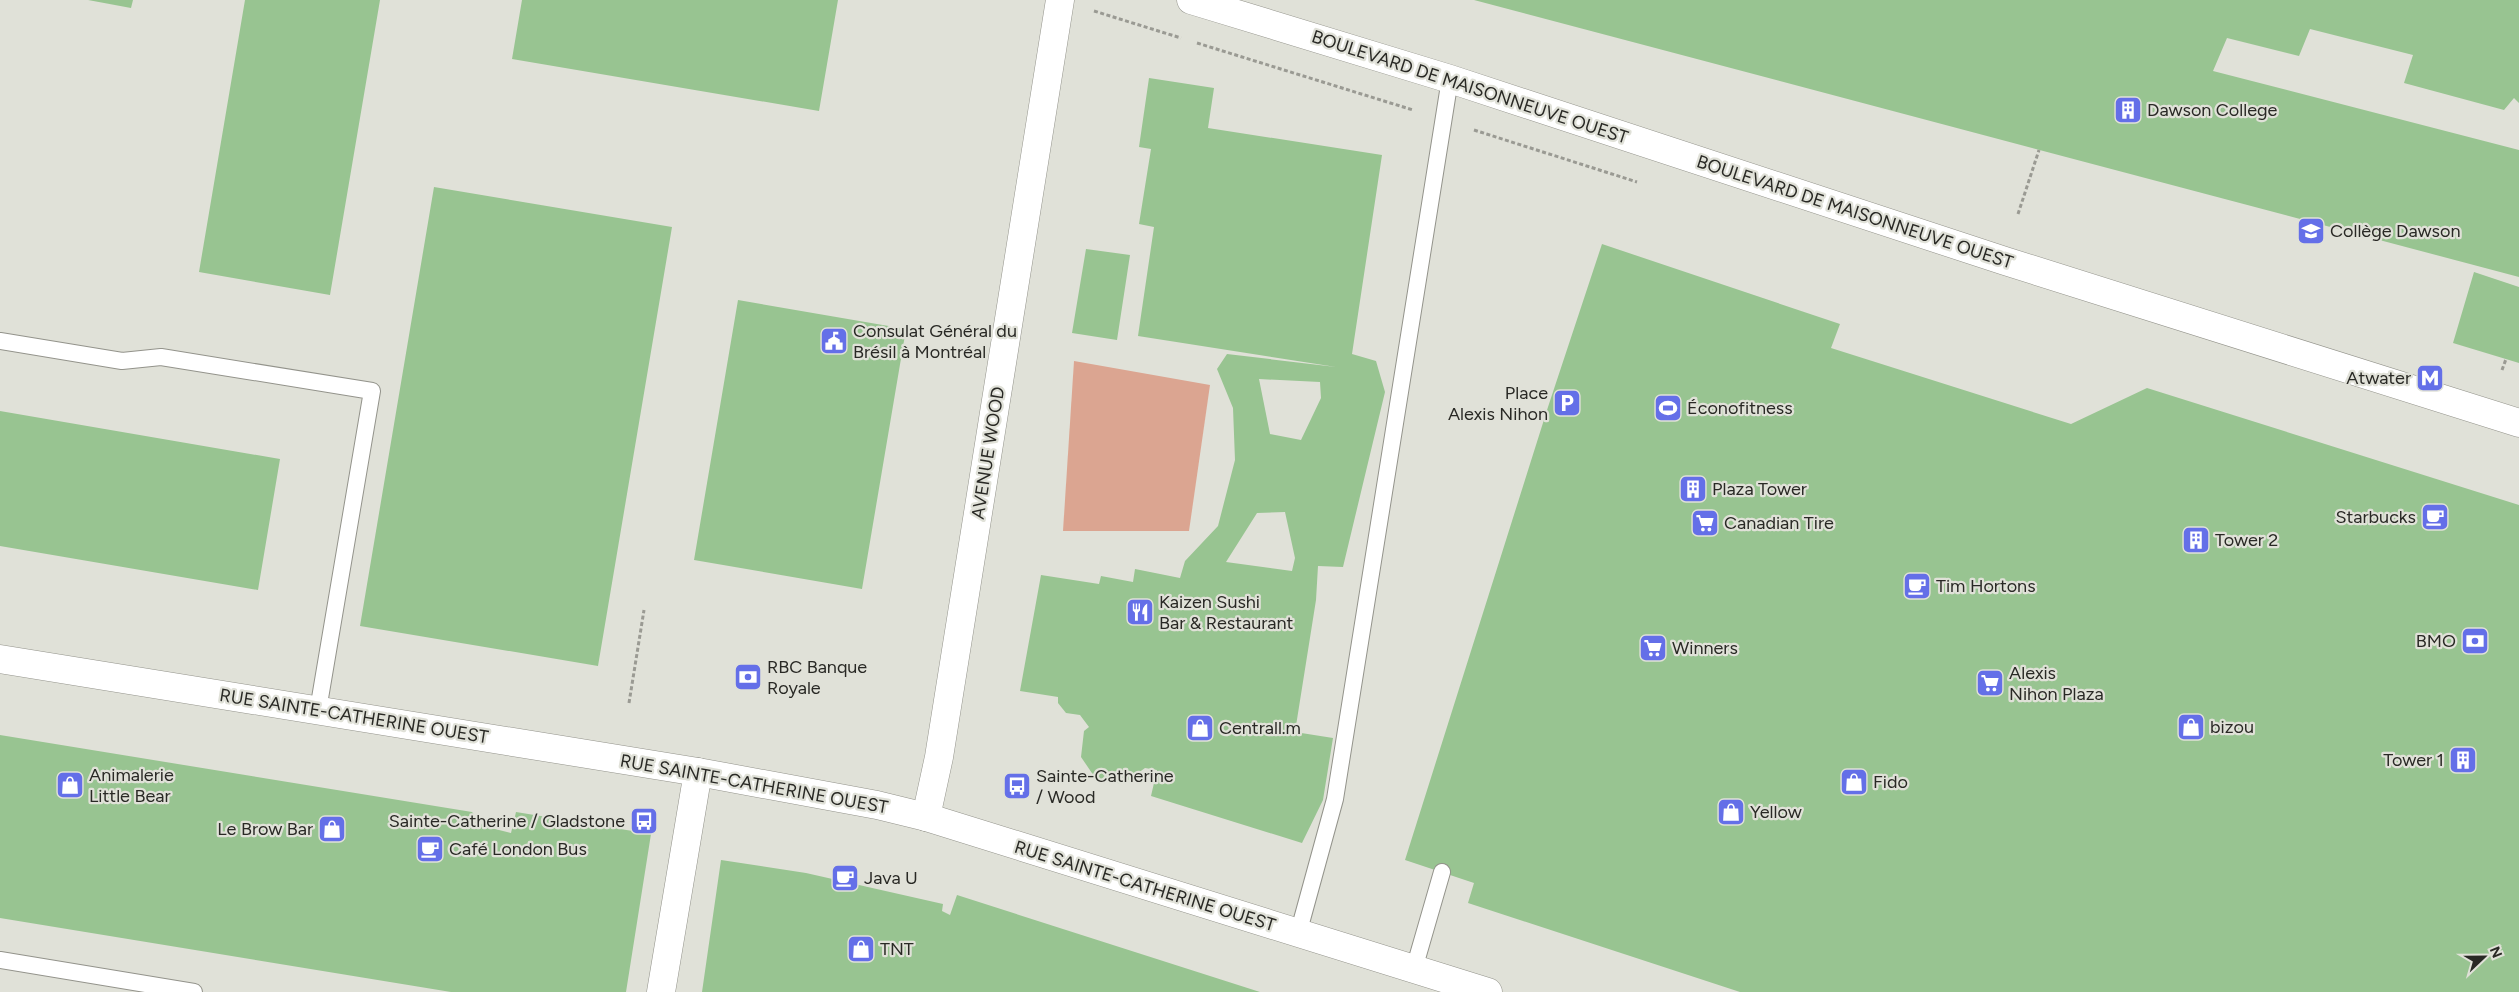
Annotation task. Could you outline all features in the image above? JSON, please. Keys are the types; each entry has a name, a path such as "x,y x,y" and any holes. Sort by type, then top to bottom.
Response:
{"street":[{"name":"AVENUE WOOD","path":"926,817 939,757 1060,0"},
{"name":"BOULEVARD DE MAISONNEUVE OUEST","path":"1191,0 1450,79 1996,258 2519,423"},
{"name":"RUE SAINTE-CATHERINE OUEST","path":"0,659 698,772 878,805 926,817 1488,992"},
{"path":"660,992 698,772"}],"lane":[{"path":"1298,934 1335,800 1450,79"},
{"path":"0,341 122,361 161,357 372,391 318,710"},
{"path":"1414,969 1442,872"},
{"path":"0,960 194,992"}],"path":[{"path":"1099,12 1184,39"},
{"path":"1193,42 1554,156"},
{"path":"2018,214 2039,150"},
{"path":"2502,370 2506,359"},
{"path":"629,703 644,610"}],"shaded area":[{"path":"1074,361 1210,385 1189,531 1063,531"}],"building":[{"path":"88,0 133,0 131,8"},
{"path":"245,0 380,0 330,295 199,272"},
{"path":"522,0 838,0 819,111 512,59"},
{"name":"Collège Dawson","path":"1474,0 2519,0 2519,103 2514,98 2504,110 2404,83 2413,55 2310,29 2299,56 2227,38 2213,71 2519,150 2519,277"},
{"path":"1149,78 1214,88 1208,128 1382,155 1352,354 1376,361 1385,392 1343,567 1318,566 1316,600 1295,732 1333,738 1323,800 1302,843 1151,796 1157,770 1145,768 1123,784 1096,779 1081,757 1084,731 1089,727 1080,715 1066,713 1058,703 1058,697 1020,691 1041,575 1099,584 1101,576 1133,582 1135,569 1180,578 1185,561 1218,526 1235,460 1233,408 1217,369 1227,354 1336,367 1138,336 1154,227 1139,224 1151,149 1139,147","holes":["1259,379 1320,382 1321,398 1301,440 1270,434","1285,512 1295,558 1292,571 1226,562 1257,513"]},
{"path":"434,187 672,227 598,666 360,626"},
{"name":"Alexis Nihon Plaza","path":"1602,244 1840,324 1831,348 2071,424 2147,388 2519,505 2519,992 1740,992 1468,903 1474,883 1405,860 1548,407"},
{"path":"1086,249 1130,255 1117,340 1072,333"},
{"path":"2474,272 2519,287 2519,363 2453,343"},
{"path":"738,300 906,329 862,589 694,560"},
{"path":"0,411 280,459 258,590 0,546"},
{"path":"0,735 472,812 483,826 511,833 516,812 651,834 626,992 451,992 0,918"},
{"path":"721,860 806,873 943,904 942,911 950,915 957,895 1260,992 702,992"}],"place":[{"name":"Dawson College","path":"2128,110"},
{"name":"Collège Dawson","path":"2311,231"},
{"name":"Consulat Général du Brésil à Montréal","path":"834,341"},
{"name":"Atwater","path":"2430,378"},
{"name":"Place Alexis Nihon","path":"1567,403"},
{"name":"Éconofitness","path":"1668,408"},
{"name":"Plaza Tower","path":"1693,489"},
{"name":"Starbucks","path":"2435,517"},
{"name":"Canadian Tire","path":"1705,523"},
{"name":"Tower 2","path":"2196,540"},
{"name":"Tim Hortons","path":"1917,586"},
{"name":"Kaizen Sushi Bar & Restaurant","path":"1140,612"},
{"name":"BMO","path":"2475,641"},
{"name":"Winners","path":"1653,648"},
{"name":"RBC Banque Royale","path":"748,677"},
{"name":"Alexis Nihon Plaza","path":"1990,683"},
{"name":"bizou","path":"2191,727"},
{"name":"Centrall.m","path":"1200,728"},
{"name":"Tower 1","path":"2463,760"},
{"name":"Fido","path":"1854,782"},
{"name":"Animalerie Little Bear","path":"70,785"},
{"name":"Sainte-Catherine / Wood","path":"1017,786"},
{"name":"Yellow","path":"1731,812"},
{"name":"Sainte-Catherine / Gladstone","path":"644,821"},
{"name":"Le Brow Bar","path":"332,829"},
{"name":"Café London Bus","path":"430,849"},
{"name":"Java U","path":"845,878"},
{"name":"TNT","path":"861,949"}]}
